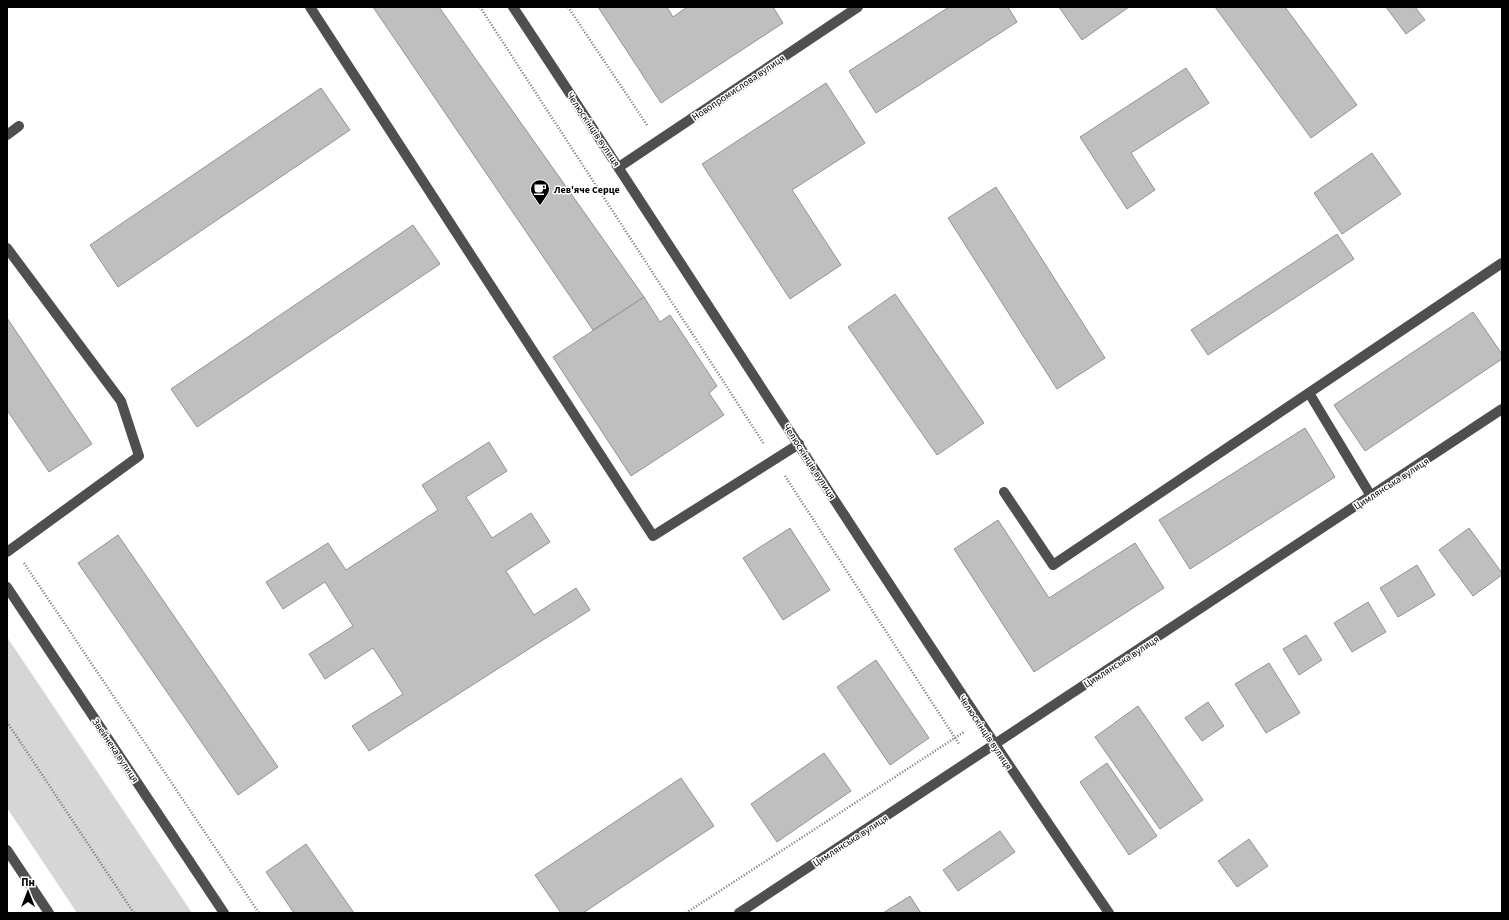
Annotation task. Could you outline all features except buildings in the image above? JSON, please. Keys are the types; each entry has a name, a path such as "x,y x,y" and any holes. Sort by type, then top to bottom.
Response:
{"street":[{"path":"310,7 653,536 799,444"},
{"name":"Челюскінців вулиця","path":"513,7 619,167 994,745 1109,913"},
{"name":"Новопромислова вулиця","path":"619,167 858,7"},
{"path":"7,135 19,126"},
{"path":"7,248 121,401 139,456 10,550"},
{"path":"1004,492 1053,566 1502,263"},
{"path":"1309,393 1371,496"},
{"name":"Цимлянська вулиця","path":"739,913 1502,409"},
{"name":"Звейнека вулиця","path":"7,587 224,913"},
{"path":"7,850 49,913"}],"path":[{"path":"480,7 970,761"},
{"path":"568,7 657,141"},
{"path":"10,550 259,913"},
{"path":"7,722 134,913"},
{"path":"686,913 979,722"}],"shaded area":[{"path":"7,637 192,913 77,913 7,808"}],"place":[{"name":"Лев'яче Серце","path":"540,206"}]}
